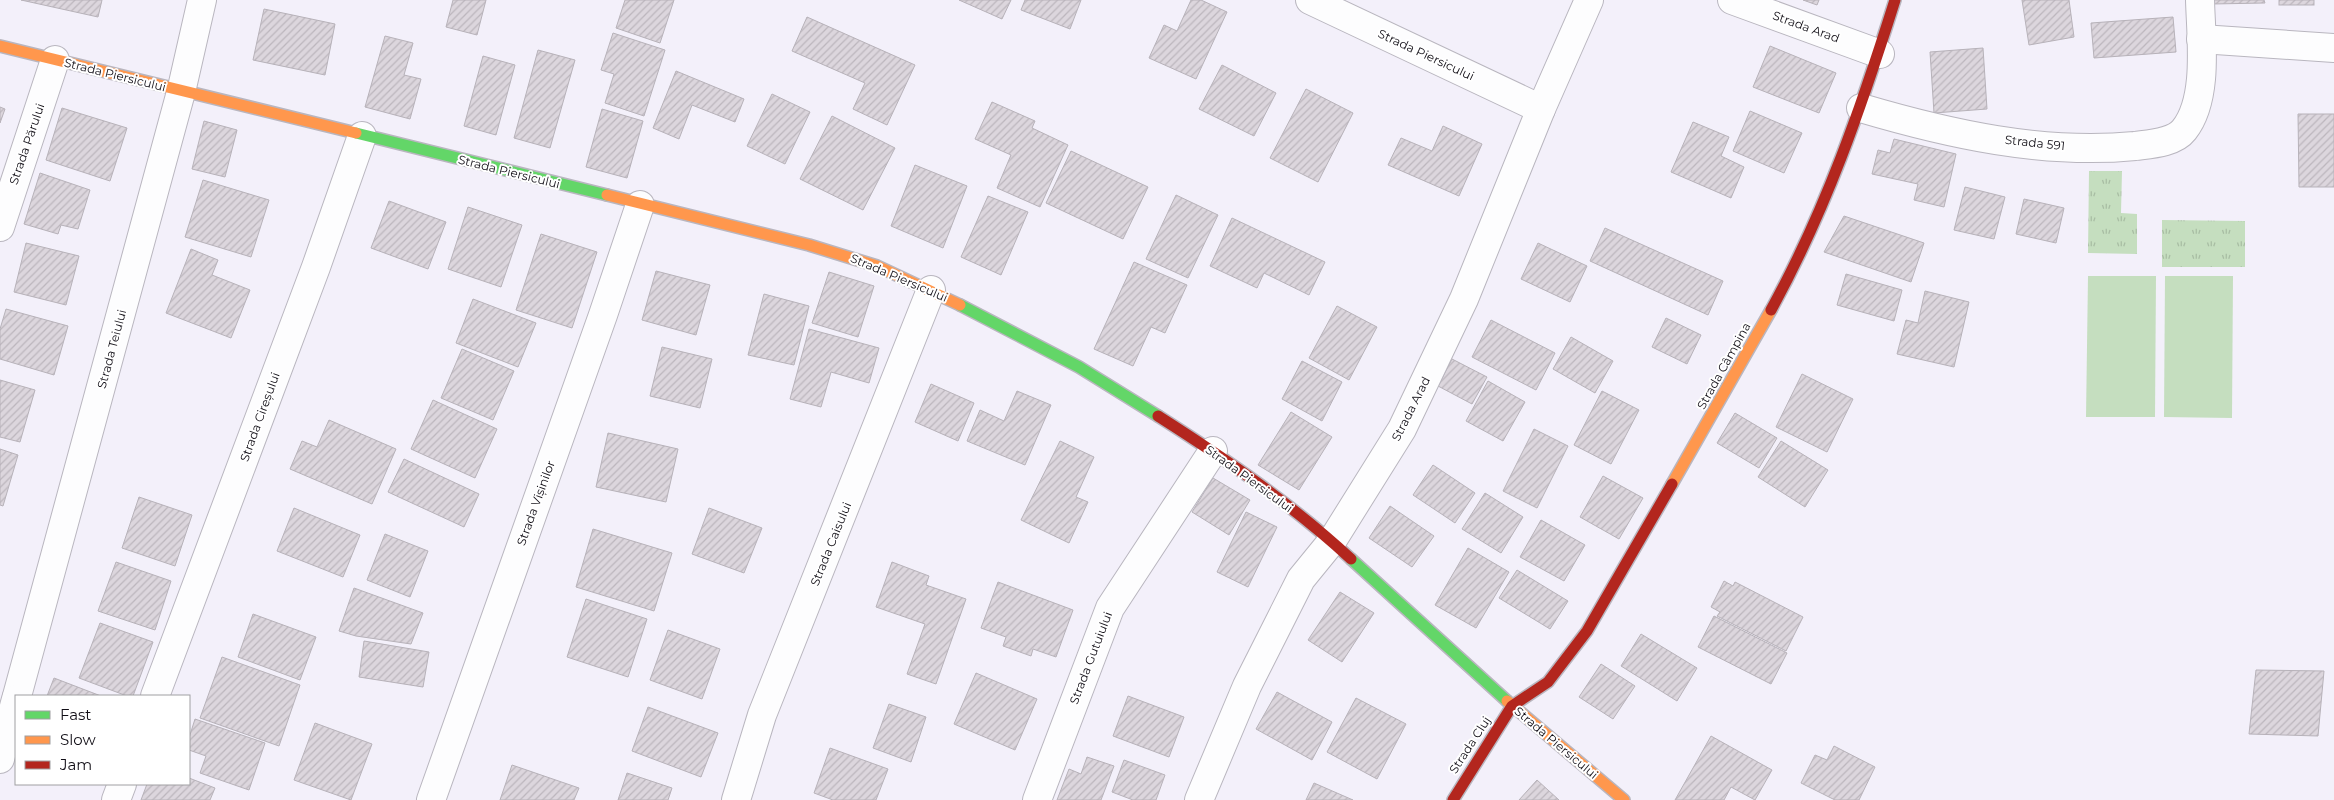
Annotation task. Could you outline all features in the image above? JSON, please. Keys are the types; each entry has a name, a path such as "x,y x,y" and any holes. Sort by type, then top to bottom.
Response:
{"street":[{"name":"Strada Teiului","path":"18,695 181,92 202,0"},
{"name":"Strada Piersicului","path":"1310,0 1541,110"},
{"name":"Strada Arad","path":"1199,800 1268,642 1301,580 1332,541 1402,430 1464,299 1541,110 1589,0"},
{"name":"Strada Arad","path":"1732,0 1880,54"},
{"name":"Strada Câmpina","path":"1512,706 1548,682 1587,631 1706,428 1774,304 1818,218 1861,108 1880,54 1895,0"},
{"name":"Strada 591","path":"1861,108 1967,135 2040,145 2104,149 2150,144 2170,139 2184,131 2196,108 2201,74 2200,0"},
{"path":"2201,39 2334,48"},
{"name":"Strada Piersicului","path":"0,46 845,255 931,290 1080,367 1213,451 1332,541 1512,706 1624,800"},
{"name":"Strada Părului","path":"0,227 55,60"},
{"name":"Strada Cireșului","path":"155,695 316,267 362,136"},
{"name":"Strada Vișinilor","path":"432,800 640,205"},
{"name":"Strada Caisului","path":"736,800 762,715 931,290"},
{"name":"Strada Gutuiului","path":"1037,800 1110,608 1213,451"},
{"name":"Strada Teiului","path":"0,759 15,705"},
{"name":"Strada Cluj","path":"1452,800 1512,706"},
{"path":"116,800 122,785"}],"green space":[{"path":"2089,171 2122,171 2121,213 2137,214 2137,254 2088,253"},
{"path":"2162,220 2245,221 2245,267 2162,267"},
{"path":"2088,276 2156,276 2155,417 2086,417"},
{"path":"2165,276 2233,276 2232,418 2164,417"}],"building":[{"path":"21,0 102,0 98,17"},
{"path":"453,0 486,0 477,35 446,27"},
{"path":"625,0 674,0 660,43 616,28"},
{"path":"959,0 1011,0 1002,19"},
{"path":"1025,0 1081,0 1070,29 1021,10"},
{"path":"1191,0 1201,0 1227,12 1196,79 1149,58 1164,25 1177,31"},
{"path":"1803,0 1819,0 1817,5"},
{"path":"2022,0 2069,0 2074,37 2029,45"},
{"path":"2212,0 2264,0 2265,3 2212,4"},
{"path":"2279,0 2314,0 2314,5 2279,5"},
{"path":"264,9 335,24 325,75 253,60"},
{"path":"807,17 915,65 887,125 853,109 865,83 792,51"},
{"path":"2173,17 2176,52 2094,58 2091,23"},
{"path":"613,33 665,50 644,116 605,103 614,74 601,70"},
{"path":"385,36 413,43 404,75 421,79 410,119 365,107"},
{"path":"1770,46 1836,73 1819,113 1753,87"},
{"path":"1983,48 1987,109 1934,113 1930,52"},
{"path":"538,50 575,60 550,148 514,138"},
{"path":"483,56 515,65 496,135 464,126"},
{"path":"1222,65 1276,93 1254,136 1199,109"},
{"path":"676,71 744,99 735,122 692,105 679,139 653,128"},
{"path":"1306,89 1353,113 1318,182 1270,158"},
{"path":"772,94 810,112 785,164 747,146"},
{"path":"992,102 1035,121 1032,128 1068,145 1040,207 997,188 1011,155 975,139"},
{"path":"0,107 5,109 0,123"},
{"path":"62,108 127,128 110,181 46,160"},
{"path":"602,109 643,121 627,178 586,167"},
{"path":"1750,111 1802,133 1784,173 1733,151"},
{"path":"2298,114 2334,114 2334,187 2299,187"},
{"path":"832,116 895,148 863,210 800,179"},
{"path":"204,121 237,130 225,177 192,169"},
{"path":"1693,122 1729,137 1721,156 1744,167 1731,198 1671,172"},
{"path":"1443,126 1482,144 1459,196 1388,165 1401,138 1432,151"},
{"path":"1894,139 1956,154 1944,207 1914,200 1918,184 1872,174 1878,150 1890,153"},
{"path":"1071,151 1148,187 1123,239 1046,203"},
{"path":"915,165 967,186 943,248 891,226"},
{"path":"40,173 90,190 78,229 61,225 58,234 24,224"},
{"path":"203,180 269,200 251,257 185,237"},
{"path":"1965,187 2005,197 1994,239 1954,230"},
{"path":"1176,195 1218,215 1188,278 1146,259"},
{"path":"988,196 1028,212 1001,275 961,257"},
{"path":"2024,199 2064,208 2056,243 2016,234"},
{"path":"389,201 446,222 428,269 371,248"},
{"path":"468,207 522,225 501,287 448,269"},
{"path":"1844,216 1924,243 1911,282 1824,252"},
{"path":"1232,218 1325,262 1309,295 1264,273 1257,288 1210,266"},
{"path":"1605,228 1723,281 1708,315 1590,261"},
{"path":"541,234 597,252 572,328 516,310"},
{"path":"26,243 79,256 66,305 14,292"},
{"path":"1538,243 1587,266 1570,302 1521,279"},
{"path":"191,249 218,260 212,275 250,290 231,338 166,313"},
{"path":"1134,262 1187,285 1165,333 1151,327 1133,366 1094,349"},
{"path":"656,271 710,285 696,335 642,320"},
{"path":"829,272 874,286 858,337 812,323"},
{"path":"1846,274 1902,290 1894,321 1837,305"},
{"path":"1925,291 1969,302 1954,367 1897,354 1906,320 1918,323"},
{"path":"764,294 809,306 794,365 748,355"},
{"path":"473,299 536,323 518,367 456,343"},
{"path":"1337,306 1377,327 1349,380 1309,358"},
{"path":"6,309 68,326 54,375 0,359 0,329"},
{"path":"1666,318 1701,335 1687,364 1652,347"},
{"path":"1491,320 1555,353 1536,390 1472,357"},
{"path":"809,329 879,348 869,383 831,372 821,407 790,399"},
{"path":"1571,337 1613,361 1595,393 1553,369"},
{"path":"662,347 712,359 700,408 650,396"},
{"path":"462,349 514,371 493,420 441,398"},
{"path":"1452,359 1487,377 1472,404 1438,386"},
{"path":"1302,361 1342,382 1322,421 1282,399"},
{"path":"1802,374 1853,399 1827,452 1776,427"},
{"path":"0,380 35,390 20,442 0,437"},
{"path":"1488,381 1525,402 1503,441 1466,421"},
{"path":"931,384 974,403 958,441 915,422"},
{"path":"1017,391 1051,405 1025,465 967,441 980,410 1004,421"},
{"path":"1602,391 1639,410 1611,464 1574,445"},
{"path":"433,400 497,429 475,478 411,449"},
{"path":"1291,412 1332,437 1299,490 1258,465"},
{"path":"1735,413 1777,438 1759,468 1717,443"},
{"path":"329,420 396,449 372,504 290,469 302,441 317,447"},
{"path":"1534,429 1568,446 1537,508 1503,491"},
{"path":"608,433 678,449 666,502 596,487"},
{"path":"1060,441 1094,457 1076,497 1088,502 1069,543 1021,520"},
{"path":"1781,441 1828,470 1805,507 1758,477"},
{"path":"0,449 18,455 3,506 0,505"},
{"path":"404,459 479,494 464,527 388,492"},
{"path":"1433,465 1475,493 1455,523 1413,495"},
{"path":"1603,476 1643,498 1619,539 1580,517"},
{"path":"1213,478 1250,500 1229,535 1192,512"},
{"path":"1485,493 1523,517 1501,553 1462,529"},
{"path":"139,497 192,515 175,566 122,548"},
{"path":"1390,506 1434,536 1412,567 1369,538"},
{"path":"294,508 360,535 343,577 277,551"},
{"path":"709,508 762,528 744,573 692,554"},
{"path":"1246,512 1277,527 1248,587 1217,572"},
{"path":"1541,520 1585,545 1564,581 1520,557"},
{"path":"593,529 672,553 654,611 576,587"},
{"path":"385,534 428,551 410,597 367,580"},
{"path":"1468,548 1509,572 1476,628 1435,605"},
{"path":"116,562 171,581 155,630 98,611"},
{"path":"892,562 929,576 926,585 966,599 936,684 907,674 925,624 876,607"},
{"path":"1517,570 1568,601 1550,629 1499,598"},
{"path":"1724,581 1733,586 1735,582 1803,617 1786,651 1717,616 1720,612 1711,607"},
{"path":"998,582 1073,610 1056,657 1033,649 1031,656 1003,646 1006,637 981,628"},
{"path":"354,588 423,613 411,644 356,636 339,631"},
{"path":"1340,592 1374,613 1342,662 1308,640"},
{"path":"586,599 647,619 628,677 567,657"},
{"path":"253,614 316,637 300,680 238,657"},
{"path":"1714,616 1787,653 1771,684 1698,647"},
{"path":"100,623 153,642 133,695 124,695 79,678"},
{"path":"668,630 720,649 702,699 650,680"},
{"path":"1641,634 1697,668 1677,701 1621,666"},
{"path":"364,641 429,652 423,687 359,677"},
{"path":"222,657 300,685 279,746 200,718"},
{"path":"1601,664 1635,686 1613,719 1579,697"},
{"path":"2256,670 2324,671 2318,736 2249,734"},
{"path":"976,673 1037,699 1015,750 954,724"},
{"path":"54,678 98,695 47,695"},
{"path":"1277,692 1332,722 1312,760 1256,729"},
{"path":"1128,696 1184,717 1169,757 1113,736"},
{"path":"1356,698 1406,724 1377,779 1327,752"},
{"path":"889,704 926,717 911,762 873,748"},
{"path":"648,707 718,733 701,777 632,751"},
{"path":"195,719 265,743 249,790 200,773 206,756 190,750 190,735"},
{"path":"315,723 372,744 351,800 294,780"},
{"path":"1711,736 1772,770 1755,800 1731,787 1724,800 1675,800"},
{"path":"1834,746 1875,767 1859,800 1835,800 1801,783 1815,755 1827,760"},
{"path":"830,748 888,769 876,800 833,800 814,793"},
{"path":"1087,757 1114,766 1101,800 1057,800 1069,769 1081,774"},
{"path":"1124,760 1165,775 1156,800 1133,800 1112,792"},
{"path":"512,765 579,788 574,800 500,800"},
{"path":"627,773 672,788 668,800 618,800"},
{"path":"190,778 215,788 210,800 141,800 147,785 190,785"},
{"path":"1537,780 1559,800 1519,800"},
{"path":"1314,783 1353,800 1306,800"}],"traffic: fast":[{"path":"356,133 607,195"},
{"path":"960,305 1079,367 1158,416"},
{"path":"1351,559 1507,701"}],"traffic: slow":[{"path":"0,46 356,133"},
{"path":"607,195 809,245 877,266 960,305"},
{"path":"1672,484 1771,310"},
{"path":"1507,701 1624,800"}],"traffic: jam":[{"path":"1771,310 1809,235 1841,158 1895,0"},
{"path":"1158,416 1258,483 1306,520 1351,559"},
{"path":"1453,800 1512,706 1548,682 1587,631 1672,484"}]}
